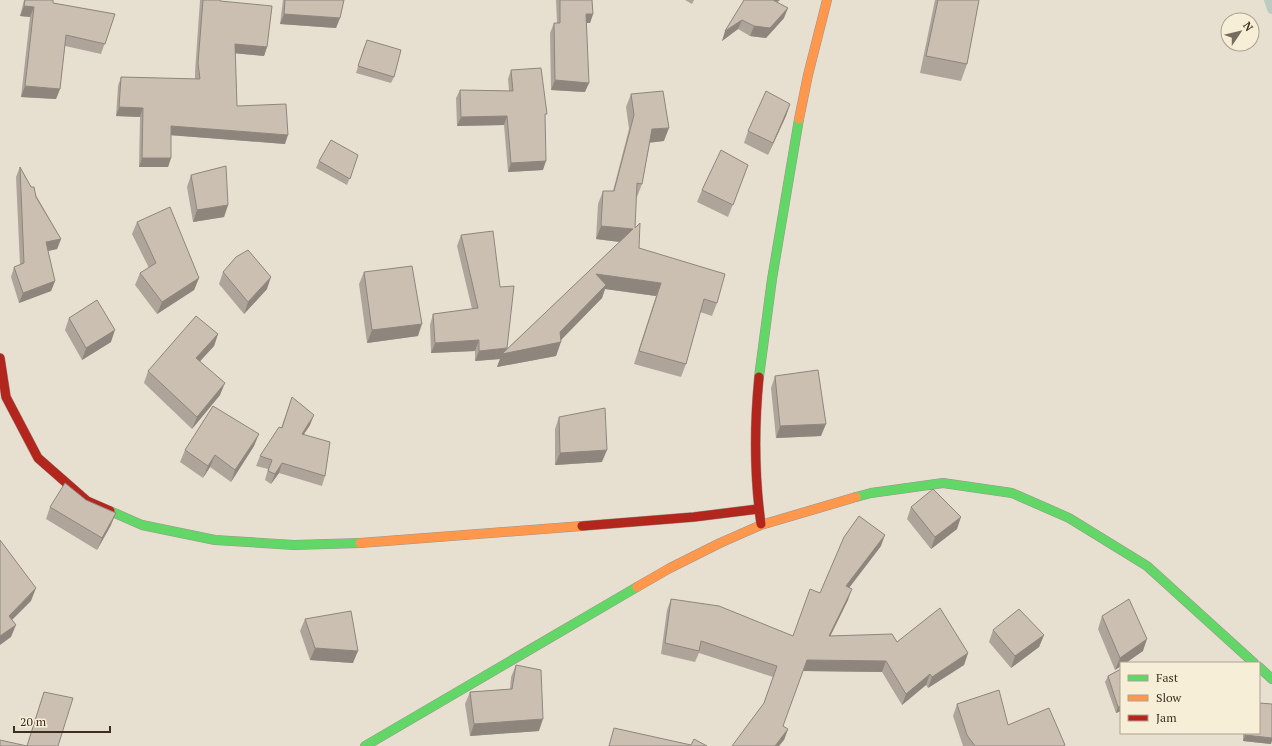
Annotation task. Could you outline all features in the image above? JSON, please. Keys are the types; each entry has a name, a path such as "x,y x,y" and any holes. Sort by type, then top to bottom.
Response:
{"street":[{"path":"761,525 758,508 756,471 756,420 761,357 788,178 803,99 827,0"},
{"path":"0,358 6,397 38,458 87,501 142,525 215,540 294,545 378,542 694,517 758,508"},
{"path":"365,746 670,568 720,543 761,525 872,493 936,484 1012,493 1069,518 1147,566 1253,662"},
{"path":"1260,668 1272,679"}],"building":[{"path":"25,0 53,0 53,3 115,14 105,44 66,35 60,89 25,86 34,7 24,6"},
{"path":"203,0 220,0 272,6 267,47 235,44 237,106 286,104 288,135 171,126 171,158 142,158 143,108 119,107 121,77 200,79 198,63"},
{"path":"285,0 344,0 340,18 284,14"},
{"path":"560,0 592,0 593,14 586,14 589,83 555,80 554,23 560,23"},
{"path":"744,0 773,0 788,8 770,28 754,26 742,20 725,31"},
{"path":"938,0 979,0 967,64 926,56"},
{"path":"367,40 401,50 394,77 358,66"},
{"path":"541,68 547,114 545,114 546,161 511,163 507,116 461,117 460,90 513,91 511,70"},
{"path":"663,91 669,128 652,129 642,184 637,183 635,228 640,223 639,248 725,274 717,303 704,299 686,364 639,351 661,283 596,274 606,285 560,332 561,342 502,354 633,229 601,226 603,191 614,191 634,115 631,94"},
{"path":"766,91 790,104 773,143 748,131"},
{"path":"331,140 358,155 350,179 319,161"},
{"path":"721,150 748,165 733,205 702,190"},
{"path":"226,166 228,205 197,210 191,175"},
{"path":"20,167 31,187 34,187 36,197 61,239 46,242 55,281 23,293 14,267 24,263"},
{"path":"170,207 199,278 162,302 140,273 156,263 137,222"},
{"path":"493,231 500,287 514,286 507,348 479,351 479,340 435,343 433,314 478,308 461,235"},
{"path":"248,250 271,277 248,302 223,272 236,257"},
{"path":"412,266 422,324 372,330 364,272"},
{"path":"97,300 115,330 86,348 69,318"},
{"path":"196,316 218,334 196,358 225,383 197,417 148,371"},
{"path":"818,370 826,424 780,426 775,376"},
{"path":"292,397 314,415 302,434 330,442 325,476 282,463 275,474 268,471 272,460 260,456 279,427 282,428"},
{"path":"213,406 259,434 235,470 215,455 208,466 185,450"},
{"path":"605,408 607,450 560,453 559,417"},
{"path":"65,483 86,500 116,513 102,538 50,507"},
{"path":"933,489 961,517 935,537 911,507"},
{"path":"859,516 885,535 846,586 852,589 829,636 892,634 897,642 940,608 968,653 932,677 930,674 906,694 886,661 807,660 783,726 788,729 775,746 732,746 764,703 777,666 701,641 699,651 665,643 671,599 719,606 793,636 810,589 820,593 844,537"},
{"path":"0,540 36,588 9,616 16,625 0,636"},
{"path":"1129,599 1147,639 1120,658 1102,616"},
{"path":"1019,609 1044,635 1015,656 993,630"},
{"path":"351,611 358,651 315,648 305,619"},
{"path":"516,665 541,670 543,719 474,724 470,692 512,689"},
{"path":"1120,670 1120,706 1118,707 1108,676"},
{"path":"999,690 1008,725 1049,708 1065,745 975,746 967,735 957,704"},
{"path":"44,692 73,698 58,746 27,746"},
{"path":"1260,703 1272,704 1272,738 1245,735 1260,734"},
{"path":"614,728 691,745 694,739 707,746 609,746"},
{"path":"0,740 27,746 0,746"}],"waterway":[{"path":"1269,0 1272,9"}],"traffic: fast":[{"path":"759,377 772,279 799,119"},
{"path":"856,497 871,493 943,483 1012,493 1069,518 1147,566 1253,662"},
{"path":"110,511 142,525 215,540 294,545 360,543"},
{"path":"365,746 637,587"},
{"path":"1260,668 1272,679"}],"traffic: slow":[{"path":"799,119 808,75 827,0"},
{"path":"637,587 670,568 720,543 761,525 856,497"},
{"path":"360,543 582,526"}],"traffic: jam":[{"path":"0,358 6,397 38,458 87,501 110,511"},
{"path":"759,377 756,414 756,451 757,487 761,524"},
{"path":"582,526 694,517 758,509"}]}
